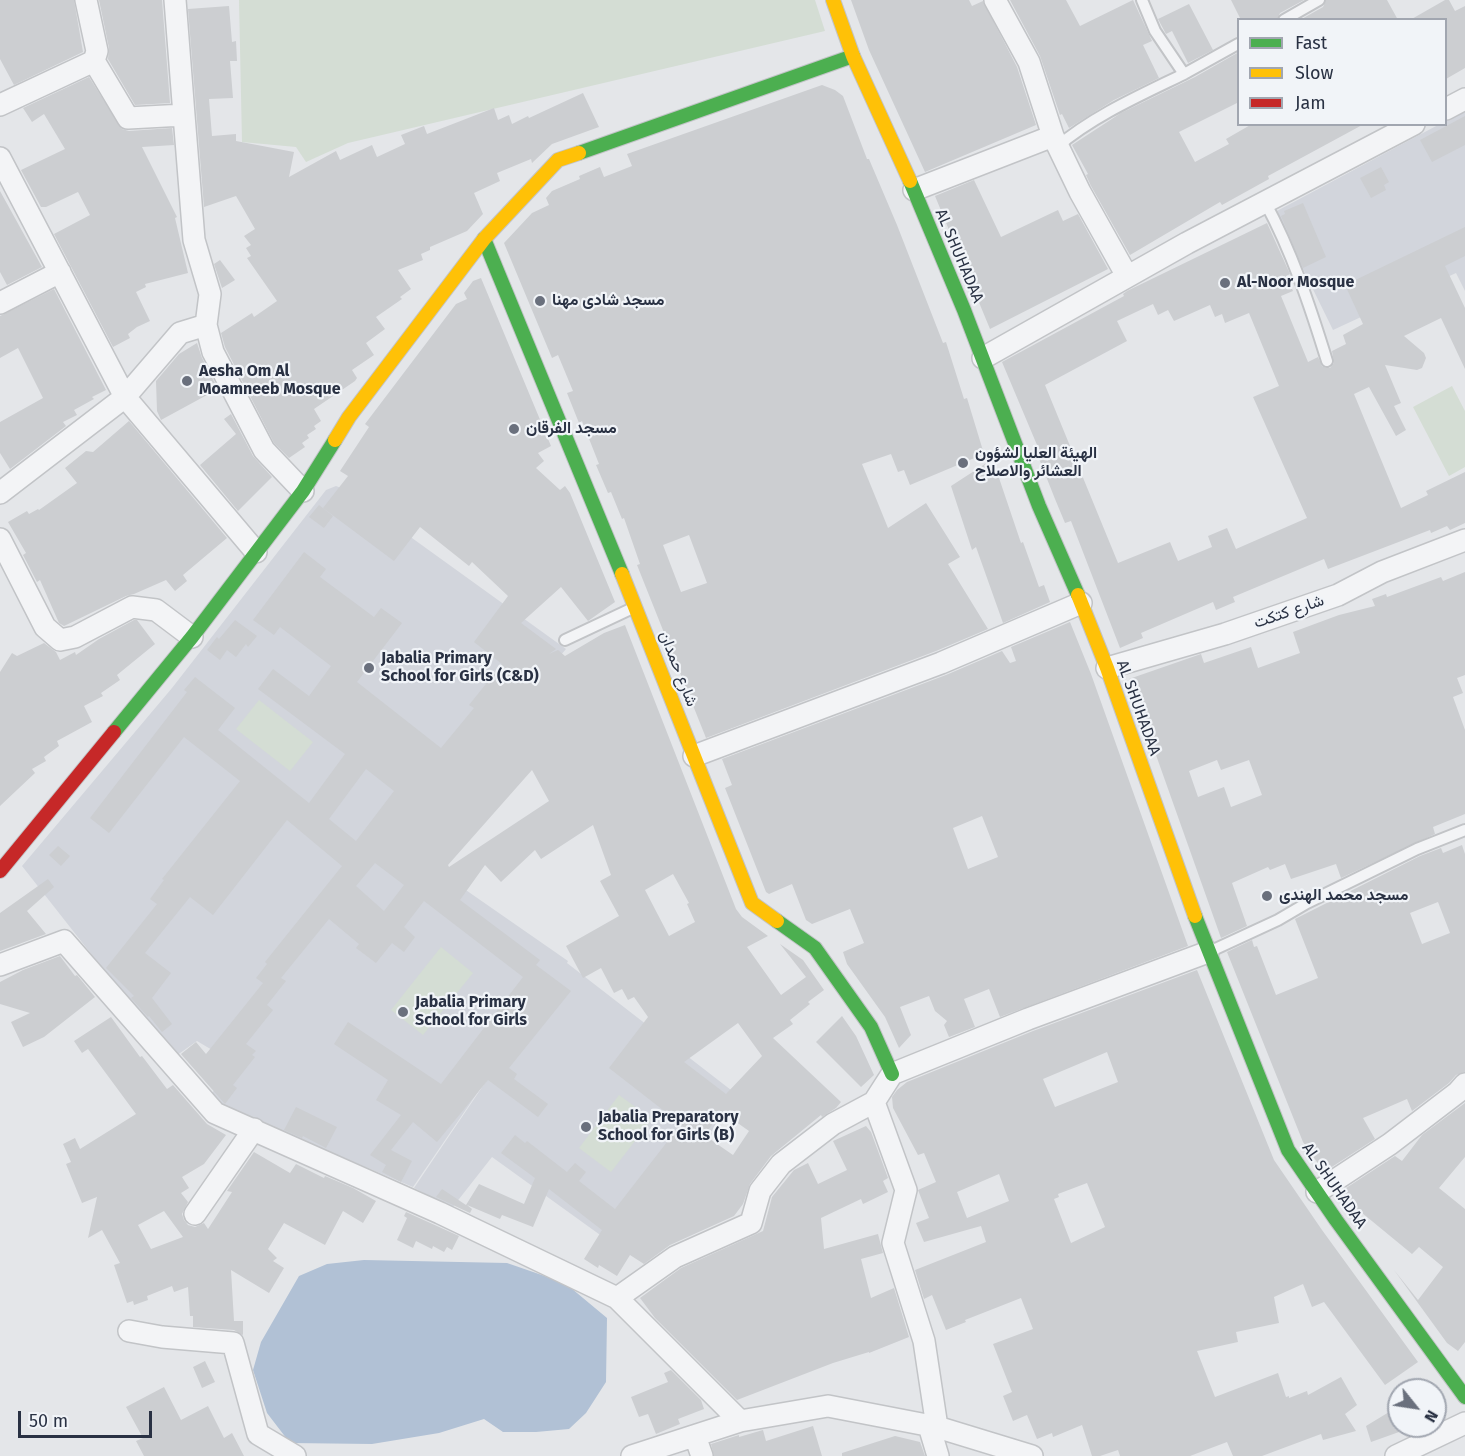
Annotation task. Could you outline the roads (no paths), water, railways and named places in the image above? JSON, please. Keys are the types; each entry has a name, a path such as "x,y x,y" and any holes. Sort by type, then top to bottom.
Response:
{"street":[{"path":"86,0 97,51 94,61 128,118 184,115"},
{"path":"175,0 194,240 210,294 206,325 213,352 264,450 303,491"},
{"name":"AL SHUHADAA","path":"833,0 854,56 914,190 983,358 1039,506 1107,668 1208,952 1288,1150 1465,1397"},
{"path":"995,0 1029,62 1055,142 1127,276"},
{"path":"0,871 192,638 303,491 349,417 484,239 558,160 854,56"},
{"path":"0,105 94,61"},
{"path":"1447,108 1465,99"},
{"path":"983,358 1127,276 1410,126"},
{"path":"914,190 1055,142"},
{"path":"0,158 125,397 256,552"},
{"name":"شارع حمدان","path":"484,239 636,607 752,903 815,948 871,1027 892,1074"},
{"path":"0,303 60,272"},
{"path":"0,493 125,397 180,333 206,325"},
{"path":"0,539 45,627 60,640 75,637 132,607 156,610 192,638"},
{"name":"شارع كتكت","path":"1107,668 1225,634 1338,595 1382,572 1465,540"},
{"path":"694,756 941,663 1081,603"},
{"path":"0,965 64,941 215,1113 440,1213 617,1298 740,1421"},
{"path":"617,1298 675,1257 751,1223 760,1191 781,1164 833,1124 874,1102 892,1074 1028,1018 1208,952"},
{"path":"1317,1192 1390,1144 1458,1092 1465,1084"},
{"path":"874,1102 906,1190 892,1243 924,1341 938,1456"},
{"path":"195,1214 254,1129"},
{"path":"129,1331 162,1337 233,1343 258,1434 295,1456"},
{"path":"632,1456 740,1421 828,1406 933,1426 1032,1456"},
{"path":"1395,1456 1465,1424"},
{"path":"694,1436 702,1456"}],"lane":[{"path":"1143,0 1155,31 1184,74"},
{"path":"1288,18 1319,0"},
{"path":"1055,142 1071,136 1135,98 1237,45"},
{"path":"1265,202 1285,243 1314,319 1327,361"},
{"path":"565,640 636,607"},
{"path":"1208,952 1278,920 1307,903 1417,849 1465,830"}],"water":[{"path":"364,1260 507,1263 565,1283 607,1318 606,1382 586,1413 569,1429 503,1432 484,1419 439,1433 372,1444 290,1443 267,1413 253,1370 261,1342 299,1276 327,1264"}],"place":[{"name":"Al-Noor Mosque","path":"1225,283"},
{"name":"مسجد شادى مهنا","path":"540,301"},
{"name":"Aesha Om Al Moamneeb Mosque","path":"187,381"},
{"name":"مسجد الفرقان","path":"514,429"},
{"name":"الهيئة العليا لشؤون العشائر والاصلاح","path":"963,463"},
{"name":"Jabalia Primary School for Girls (C&D)","path":"369,668"},
{"name":"مسجد محمد الهندى","path":"1267,896"},
{"name":"Jabalia Primary School for Girls","path":"403,1012"},
{"name":"Jabalia Preparatory School for Girls (B)","path":"586,1127"}]}
